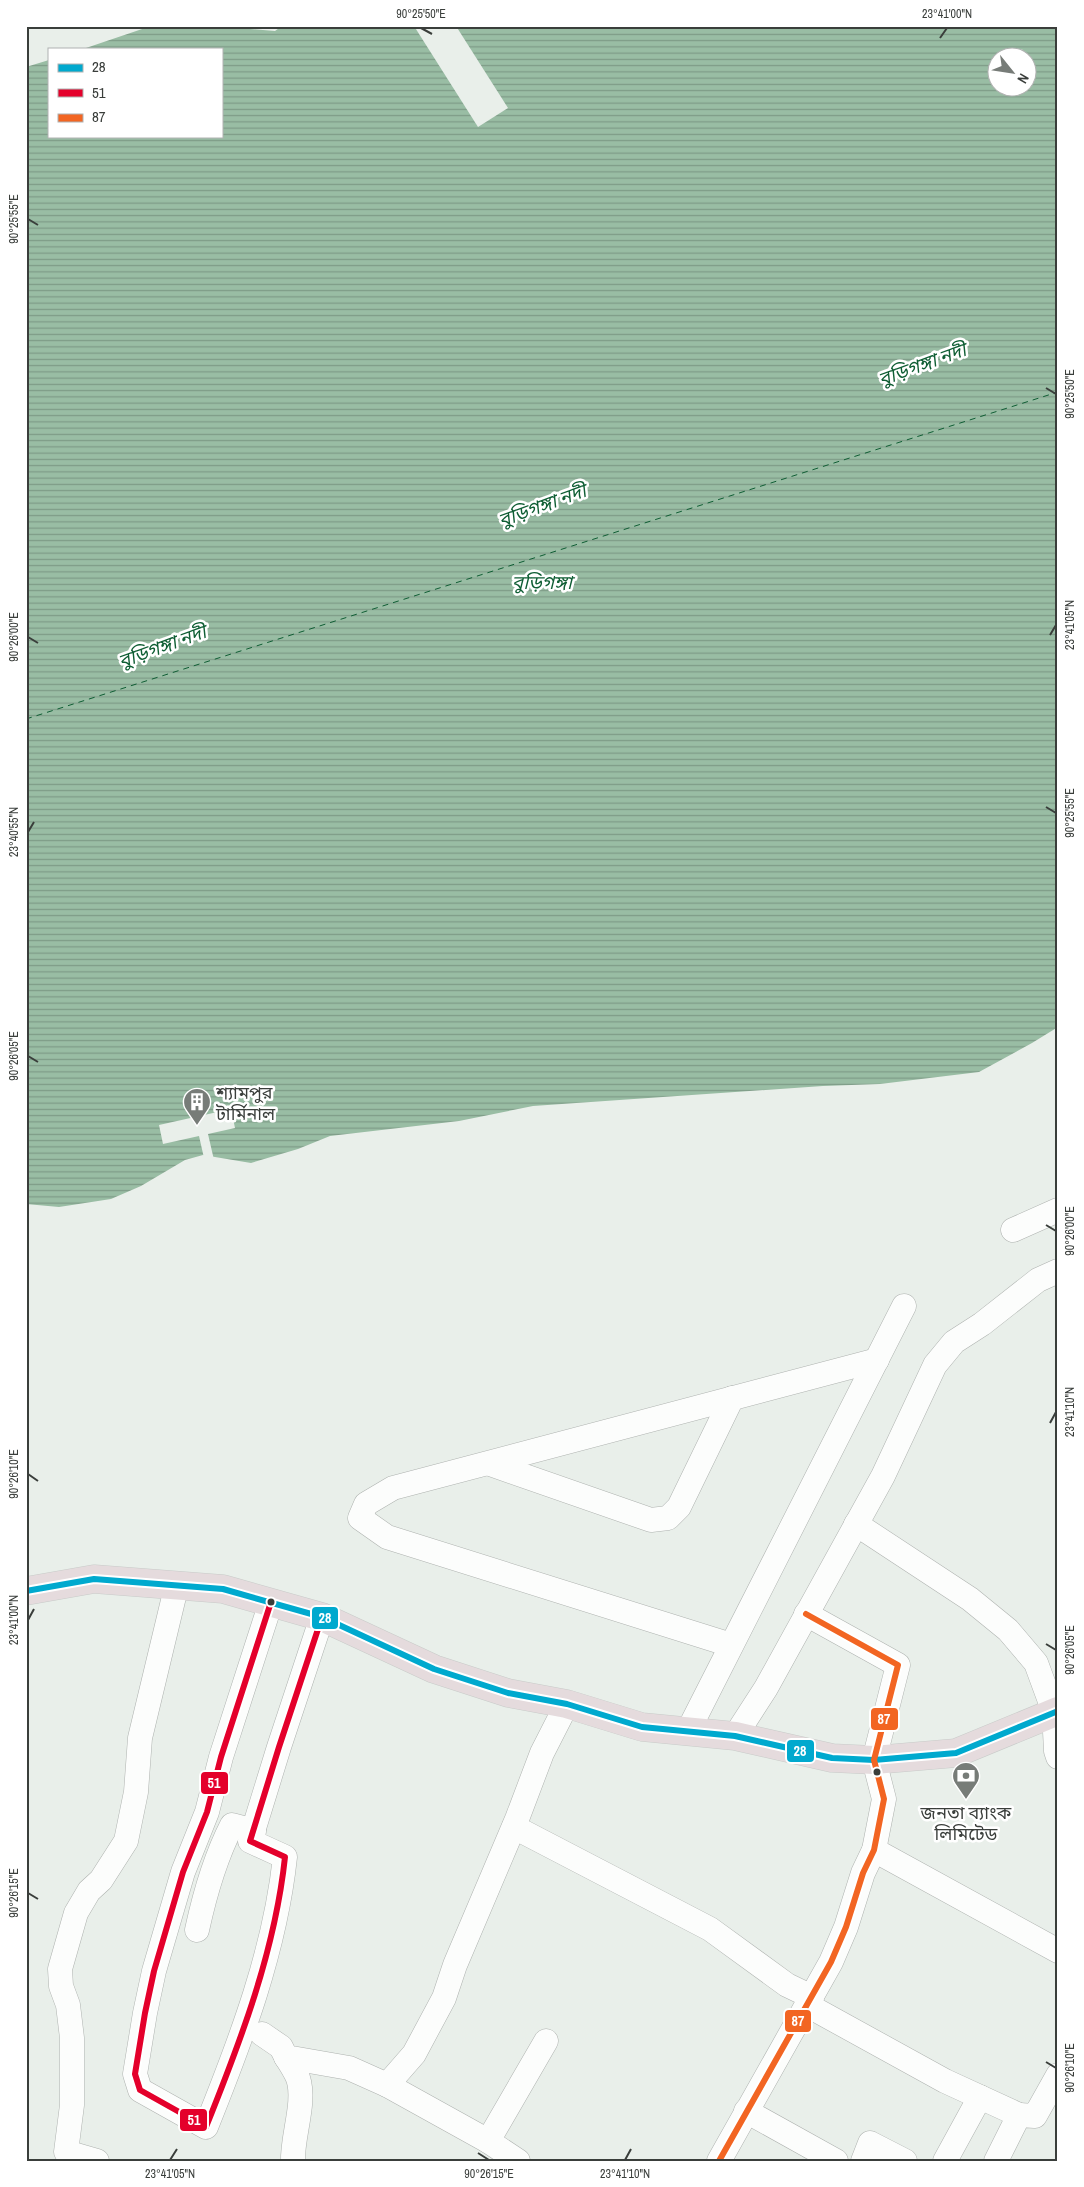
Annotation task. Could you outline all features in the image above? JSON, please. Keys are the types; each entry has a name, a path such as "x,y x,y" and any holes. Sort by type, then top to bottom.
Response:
{"highway":[{"path":"26,1591 94,1579 223,1589 322,1617 434,1669 508,1693 568,1704 642,1727 735,1736 832,1758 874,1760 956,1753 1056,1711"}],"street":[{"path":"1013,1230 1058,1210"},
{"path":"735,1736 766,1688 883,1476 935,1365 954,1342 982,1324 1038,1280 1058,1271"},
{"path":"688,1731 904,1306"},
{"path":"731,1645 387,1537 360,1518 366,1504 393,1488 490,1464 877,1360"},
{"path":"490,1464 651,1520 668,1518 679,1507 732,1398"},
{"path":"856,1524 970,1599 1008,1630 1036,1663 1056,1711 1056,1750 1058,1757"},
{"path":"97,2161 66,2152 72,2104 72,2038 68,2005 61,1986 60,1970 76,1913 89,1891 101,1880 126,1841 136,1792 140,1738 177,1584"},
{"path":"271,1602 221,1756 207,1812 183,1872 159,1954 145,2013 135,2074 140,2090 206,2127 239,2045 267,1953 281,1894 285,1857 250,1841 322,1617"},
{"path":"719,2161 831,1962 846,1928 863,1873 874,1850 884,1799 874,1760 898,1665 806,1614"},
{"path":"387,2085 414,2054 444,1998 455,1965 514,1827 542,1754 568,1704"},
{"path":"197,1930 204,1898 219,1850 232,1825 254,1831"},
{"path":"514,1827 710,1929 809,2001 930,2073 1019,2115 1035,2116 1058,2076"},
{"path":"874,1850 1058,1951"},
{"path":"262,2034 282,2047 298,2079 300,2114 293,2149 294,2161"},
{"path":"488,2141 546,2041"},
{"path":"286,2057 349,2068 387,2085 488,2141 518,2161"},
{"path":"945,2161 980,2097"},
{"path":"746,2111 836,2161"},
{"path":"996,2161 1019,2115"},
{"path":"863,2161 870,2144 905,2161"}],"water":[{"name":"বুড়িগঙ্গা","path":"151,26 214,26 275,31 282,26 1058,26 1058,1027 979,1072 880,1084 823,1086 533,1106 459,1121 330,1136 298,1149 251,1163 203,1155 185,1160 141,1186 111,1199 59,1207 26,1204 26,67 48,60 48,138 222,138 222,48 86,48"}],"pier":[{"path":"414,26 456,26 508,108 478,127"},
{"name":"শ্যামপুর টার্মিনাল","path":"231,1109 235,1128 208,1134 214,1160 204,1158 199,1136 163,1144 159,1125"}],"ferry route":[{"path":"26,719 1058,392"}],"transit line":[{"name":"28","path":"26,1591 94,1579 223,1589 322,1617 434,1669 508,1693 567,1704 642,1727 735,1736 832,1758 874,1760 956,1753 1058,1711"},
{"name":"51","path":"271,1602 221,1757 207,1812 183,1872 154,1971 135,2074 140,2090 206,2127 244,2028 265,1961 273,1927 285,1857 250,1841 322,1617"},
{"name":"87","path":"719,2161 831,1962 846,1927 863,1873 874,1850 884,1799 874,1760 898,1665 806,1614"}],"place":[{"name":"শ্যামপুর টার্মিনাল","path":"197,1126"},
{"name":"জনতা ব্যাংক লিমিটেড","path":"966,1800"}],"water label":[{"name":"বুড়িগঙ্গা নদী","path":"922,364"},
{"name":"বুড়িগঙ্গা নদী","path":"542,505"},
{"name":"বুড়িগঙ্গা নদী","path":"162,646"}]}
